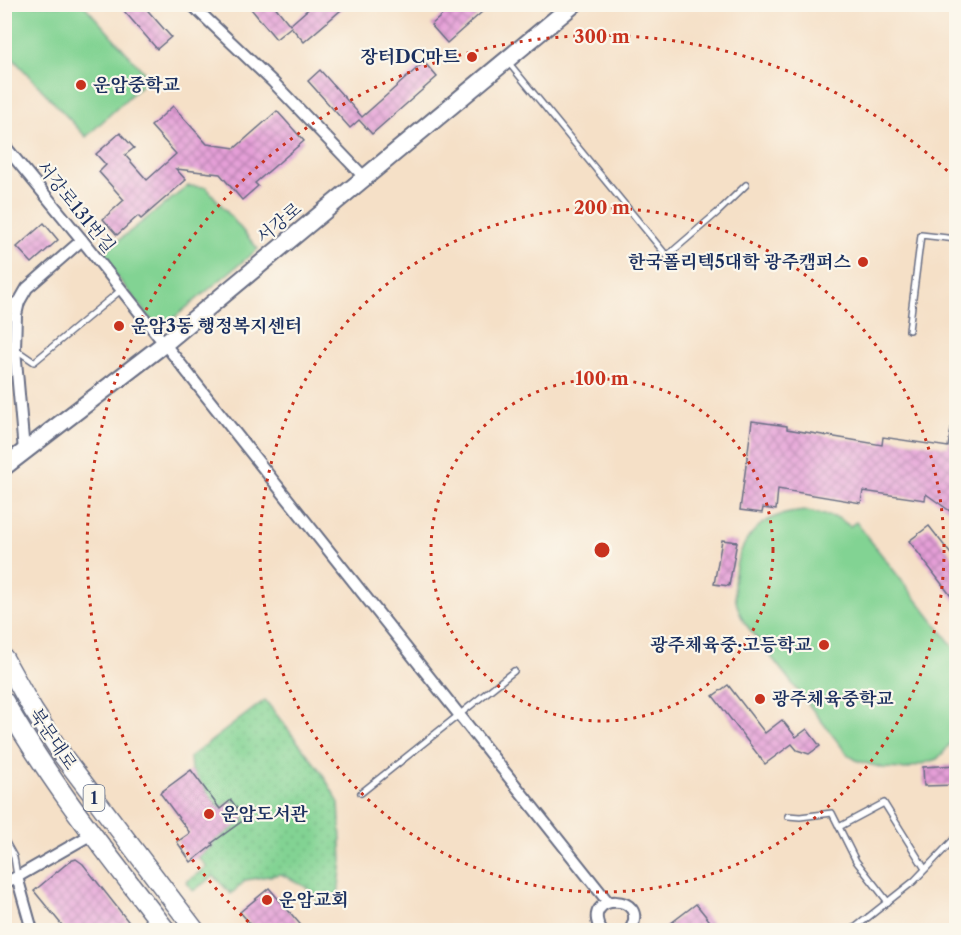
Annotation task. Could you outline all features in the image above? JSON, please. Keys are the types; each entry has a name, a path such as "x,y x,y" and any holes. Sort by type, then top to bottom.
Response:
{"main road":[{"name":"서강로","path":"4,467 164,344 574,4"},
{"name":"북문대로","path":"4,658 33,710 63,756 195,930"},
{"name":"북문대로","path":"4,701 45,767 92,834 166,930"}],"street":[{"path":"191,4 273,82 365,178"},
{"name":"서강로131번길","path":"4,145 608,902"},
{"path":"24,452 15,349 16,315 19,302 27,288 82,240"},
{"path":"4,307 19,302"},
{"path":"4,883 18,878 92,834"},
{"path":"18,878 32,930"},
{"path":"601,930 597,917 599,911 608,902 620,901 631,909 634,922 630,930"}],"lane":[{"path":"507,60 667,256 746,185"},
{"path":"909,330 921,235 957,239"},
{"path":"15,349 34,362 121,290"},
{"path":"361,793 514,671"},
{"path":"839,827 884,803 925,869"},
{"path":"788,816 800,817 832,813 856,861 888,902"},
{"path":"852,930 914,881 957,837"},
{"path":"4,839 14,857 18,878"}],"green space":[{"path":"10,5 84,5 149,78 86,137 5,50 5,13"},
{"path":"188,186 206,187 258,249 170,321 154,324 100,255"},
{"path":"807,511 838,518 850,526 856,522 956,650 956,735 937,759 906,769 883,768 858,761 848,755 744,622 738,609 734,581 736,567 746,541 766,521 786,514"},
{"path":"265,700 322,773 339,803 342,861 338,895 320,904 306,887 281,874 246,880 231,894 214,876 193,891 186,882 207,867 198,857 213,845 204,833 223,835 245,819 231,801 220,809 191,770 190,757"}],"building":[{"name":"운암중학교","path":"118,4 142,4 171,37 157,49"},
{"path":"247,4 273,4 290,25 314,4 348,4 304,42 291,27 276,39"},
{"path":"455,4 491,4 447,43 431,25"},
{"path":"424,62 437,77 372,134 359,120 350,128 308,81 320,70 362,117"},
{"path":"173,106 207,144 235,148 277,111 304,141 255,183 258,186 242,200 220,174 176,169 186,180 141,219 138,216 117,235 103,219 124,200 99,172 106,165 96,154 120,133 134,148 125,155 147,180 176,154 151,126"},
{"path":"44,223 58,240 32,263 17,247"},
{"path":"752,421 882,445 883,437 948,447 951,428 957,428 957,516 926,494 925,500 863,491 861,503 778,489 776,510 763,508 762,513 740,510"},
{"path":"929,526 957,562 957,604 909,541"},
{"path":"722,540 737,542 729,586 714,584"},
{"path":"728,685 765,733 782,720 796,737 807,729 820,746 809,754 797,750 792,744 765,764 713,696"},
{"path":"957,765 957,785 924,786 923,767"},
{"name":"운암도서관","path":"191,770 220,809 231,800 245,819 191,862 177,842 190,833 160,793"},
{"path":"76,859 83,864 135,930 66,930 34,891 70,861"},
{"name":"운암교회","path":"269,888 305,930 256,930 240,912"},
{"path":"696,904 717,930 662,930"}],"place":[{"name":"장터DC마트","path":"472,57"},
{"name":"운암중학교","path":"81,85"},
{"name":"한국폴리텍5대학 광주캠퍼스","path":"863,262"},
{"name":"운암3동 행정복지센터","path":"119,326"},
{"name":"광주체육중·고등학교","path":"824,645"},
{"name":"광주체육중학교","path":"760,699"},
{"name":"운암도서관","path":"209,814"},
{"name":"운암교회","path":"267,900"}]}
